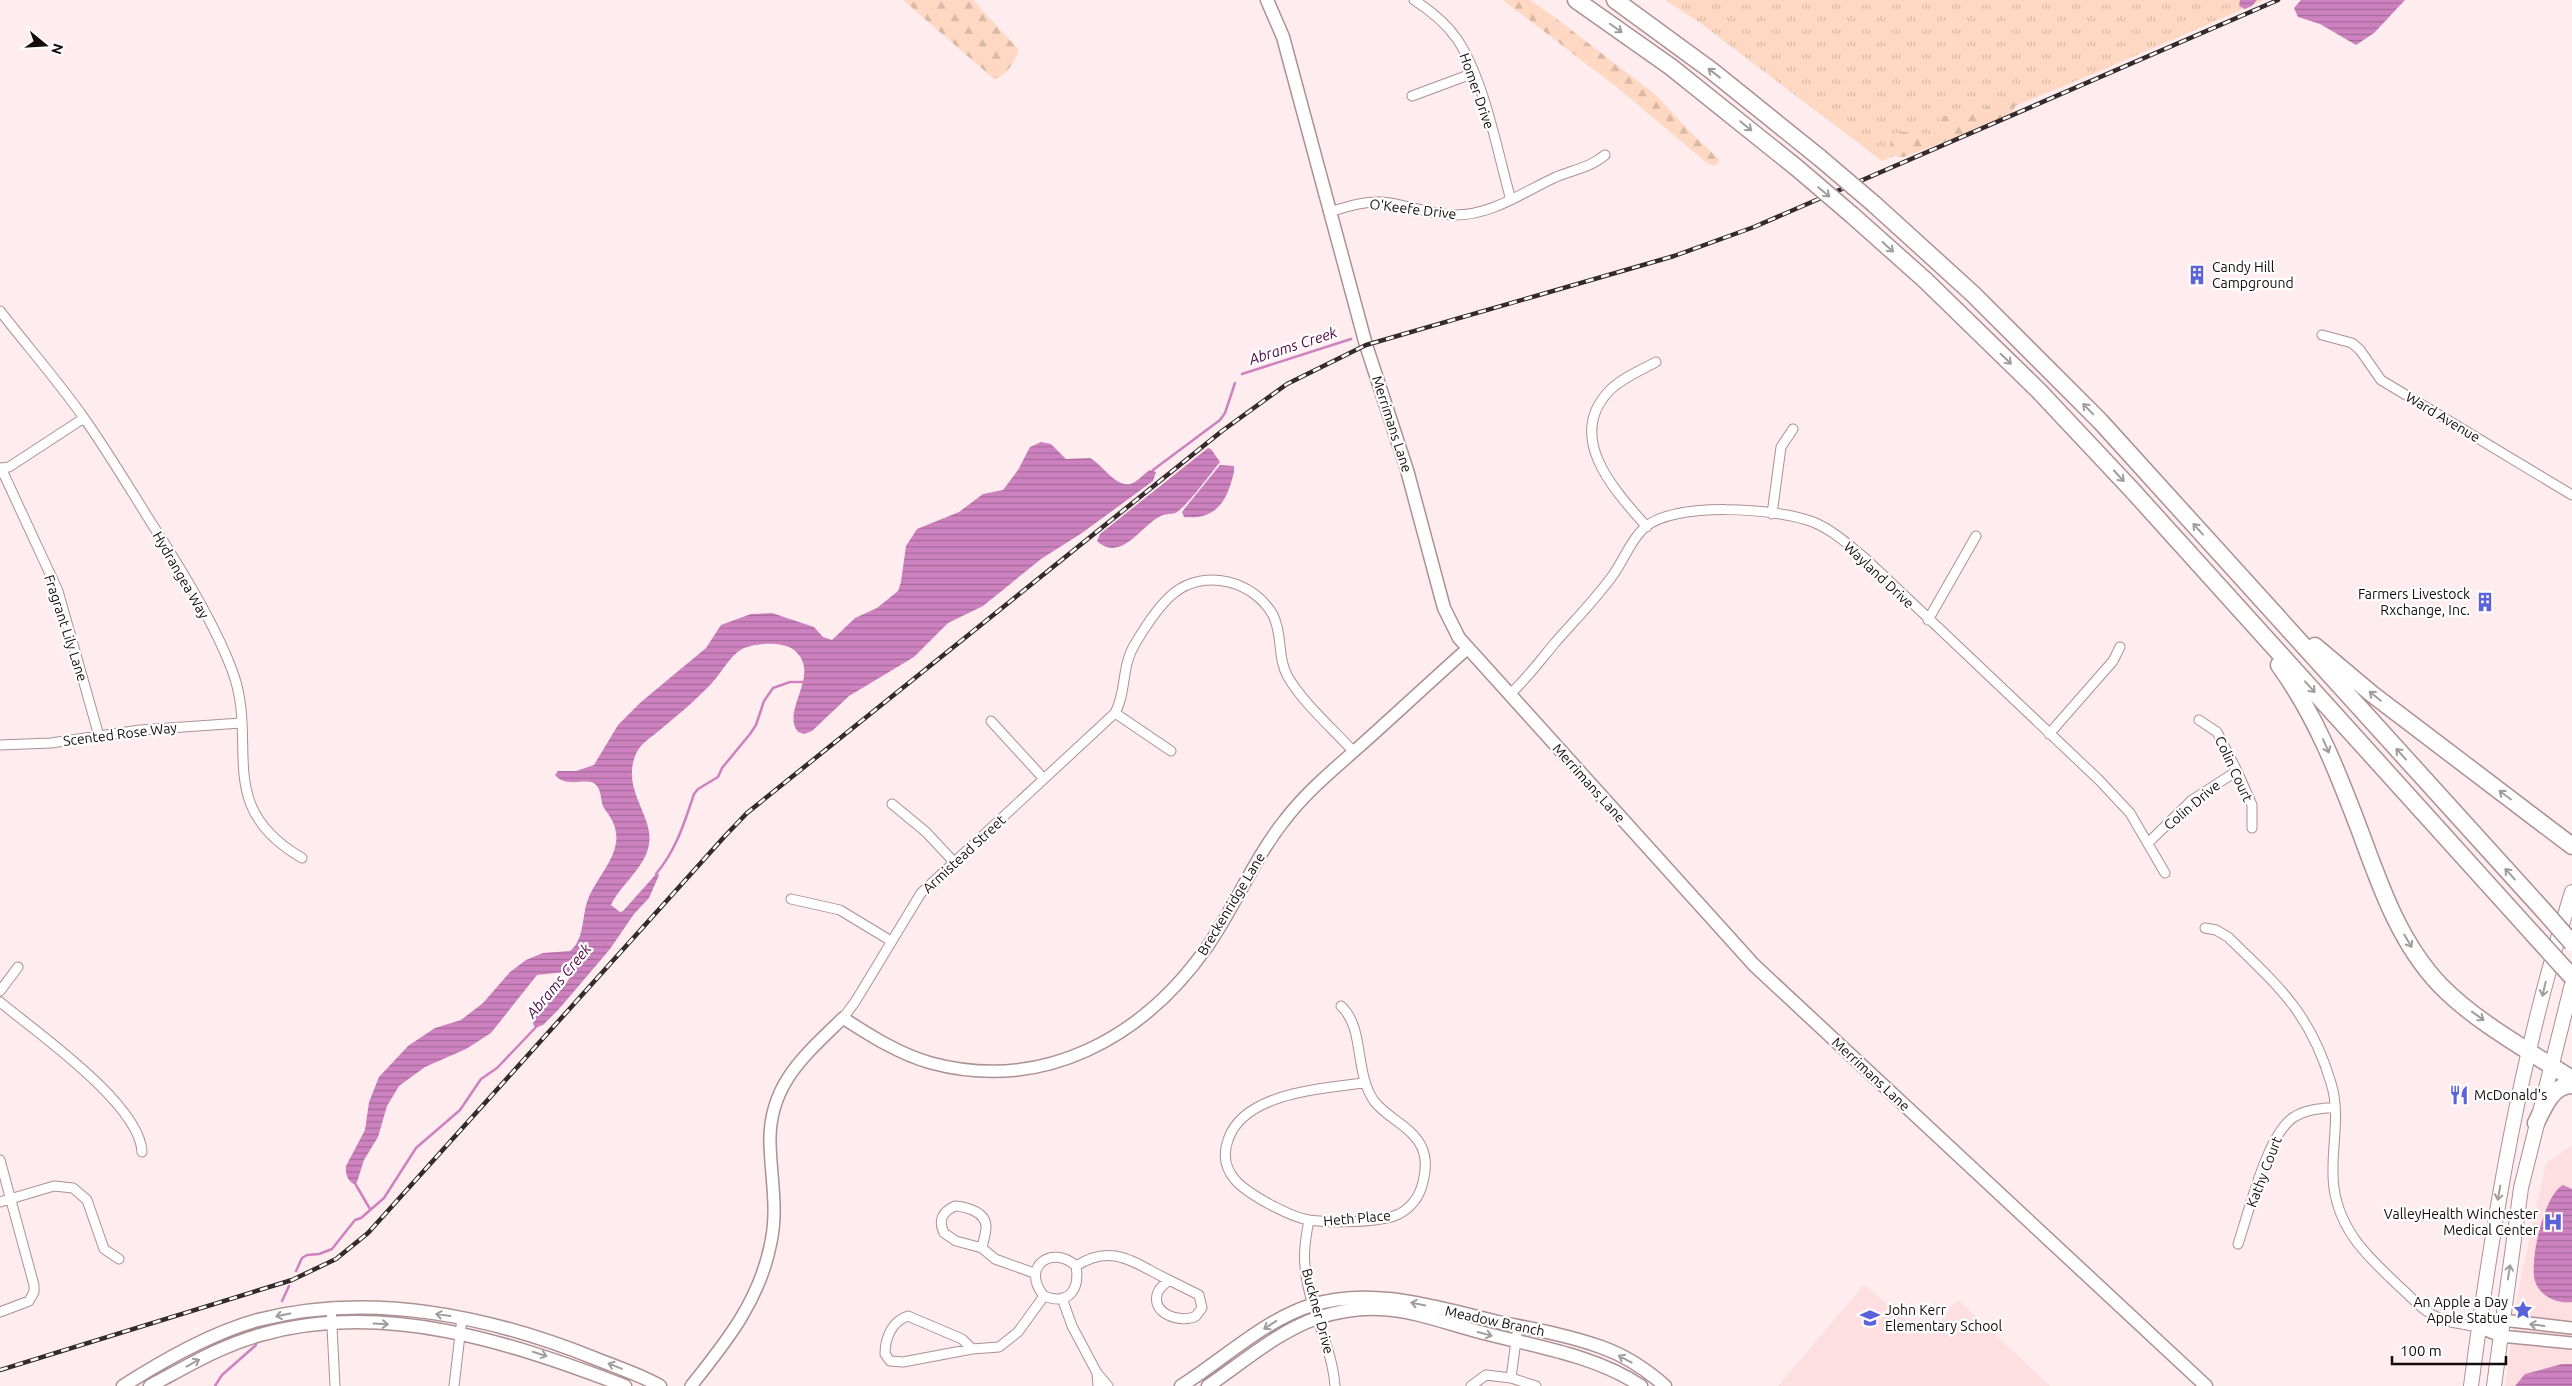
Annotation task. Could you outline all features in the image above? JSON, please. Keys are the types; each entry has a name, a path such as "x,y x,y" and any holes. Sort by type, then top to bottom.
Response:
{"highway":[{"path":"1576,0 1671,67 1797,168 1925,280 2039,391 2572,977"},
{"path":"1615,0 1712,71 1820,158 1948,271 2037,357 2122,445 2572,943"},
{"path":"2218,552 2279,613 2342,669 2572,846"},
{"path":"2198,564 2272,654 2312,719 2341,784 2385,898 2411,947 2440,985 2479,1017 2572,1079"},
{"path":"2540,823 2559,831 2572,832"},
{"path":"2536,1123 2552,1095 2562,1087 2572,1085"}],"main road":[{"name":"Merrimans Lane","path":"1271,2 1283,37 1329,212 1380,390 1407,470 1444,608 1467,649 1754,965 2206,1386"},
{"path":"2471,1386 2500,1189 2529,1051 2548,973 2572,892"},
{"path":"2494,1386 2521,1188 2550,1064 2572,984"},
{"name":"Meadow Branch","path":"1181,1386 1271,1324 1313,1304 1352,1297 1395,1299 1518,1326 1601,1347 1628,1359 1665,1386"},
{"path":"123,1386 193,1347 233,1328 297,1312 331,1308 392,1309 462,1318 542,1338 660,1386"},
{"name":"Meadow Branch","path":"1208,1386 1285,1333 1318,1318 1351,1310 1381,1309 1424,1317 1595,1362 1626,1376 1641,1386"},
{"path":"150,1386 208,1354 246,1339 283,1329 333,1323 400,1324 460,1333 547,1356 624,1386"}],"street":[{"name":"Homer Drive","path":"1414,0 1435,14 1456,38 1474,74 1511,200"},
{"path":"1412,96 1474,74"},
{"name":"O'Keefe Drive","path":"1329,212 1355,204 1382,202 1420,212 1456,215 1481,212 1511,200 1555,178 1591,165 1605,155"},
{"name":"Hydrangea Way","path":"0,311 84,418 178,564 228,660 241,699 244,786 251,807 273,837 284,848 302,858"},
{"name":"Ward Avenue","path":"2322,335 2352,344 2360,350 2381,380 2572,495"},
{"path":"1647,527 1616,492 1602,471 1596,458 1593,436 1596,415 1605,396 1619,382 1656,362"},
{"path":"1,468 9,466 84,418"},
{"path":"1772,514 1781,447 1793,429"},
{"name":"Fragrant Lily Lane","path":"1,468 58,591 99,736"},
{"name":"Wayland Drive","path":"1509,695 1521,685 1583,613 1614,574 1635,538 1647,527 1673,514 1700,510 1746,511 1803,519 1824,528 1866,559 2118,799 2149,842 2165,872"},
{"path":"1928,620 1976,536"},
{"name":"Armistead Street","path":"691,1386 745,1314 762,1276 774,1221 775,1202 770,1142 773,1116 780,1094 798,1062 843,1018 921,893 1115,713 1123,694 1126,666 1130,652 1163,604 1175,593 1195,583 1210,580 1225,581 1248,590 1267,607 1276,622 1282,663 1289,679 1354,752"},
{"path":"2049,734 2113,661 2120,647"},
{"name":"Breckenridge Lane","path":"843,1018 884,1044 921,1060 950,1067 981,1071 998,1072 1041,1066 1084,1053 1105,1043 1146,1014 1186,975 1220,928 1282,823 1315,785 1467,649"},
{"path":"1115,713 1172,751"},
{"name":"Colin Court","path":"2199,720 2217,732 2237,771 2252,805 2252,828"},
{"path":"991,721 1044,779"},
{"name":"Scented Rose Way","path":"0,744 51,743 181,726 241,723"},
{"name":"Colin Drive","path":"2149,842 2192,800 2237,771"},
{"path":"892,804 926,832 954,862"},
{"path":"791,899 840,910 891,941"},
{"path":"2204,928 2216,930 2228,936 2296,1006 2316,1041 2332,1084 2335,1107 2334,1188 2340,1214 2354,1240 2382,1270 2430,1314 2445,1321 2479,1327 2500,1336 2572,1343"},
{"path":"0,991 18,967"},
{"path":"0,1002 86,1072 101,1087 134,1126 139,1135 142,1152"},
{"name":"Heth Place","path":"1309,1220 1322,1221 1392,1216 1413,1203 1422,1186 1426,1165 1422,1148 1407,1129 1381,1109 1364,1083 1353,1024 1341,1006"},
{"path":"1309,1220 1286,1213 1238,1185 1228,1171 1226,1163 1225,1154 1229,1135 1246,1115 1271,1100 1303,1092 1364,1083"},
{"name":"Kathy Court","path":"2238,1244 2272,1146 2280,1130 2298,1115 2335,1107"},
{"path":"0,1160 34,1289 29,1301 2,1311"},
{"path":"0,1202 54,1186 65,1186 77,1190 90,1205 102,1246 109,1254 119,1259"},
{"path":"982,1248 986,1227 980,1214 968,1207 955,1206 943,1214 940,1220 944,1233 956,1241 982,1248 995,1259 1034,1273"},
{"name":"Buckner Drive","path":"1309,1220 1305,1267 1313,1304 1328,1348 1335,1386"},
{"path":"1076,1266 1090,1258 1106,1254 1123,1258 1169,1280 1199,1295 1202,1308 1196,1316 1182,1320 1170,1317 1160,1308 1157,1302 1158,1292 1169,1280"},
{"path":"1052,1257 1065,1258 1076,1266 1078,1277 1076,1287 1072,1292 1062,1298 1044,1296 1035,1282 1034,1273 1040,1264 1052,1257"},
{"path":"972,1349 962,1339 908,1316 900,1318 891,1330 885,1354 890,1361 903,1362 972,1349 999,1347 1018,1332 1044,1296"},
{"path":"1062,1298 1072,1326 1097,1373 1108,1386"},
{"path":"331,1308 335,1386"},
{"path":"454,1386 462,1318"},
{"path":"2479,1327 2502,1320 2572,1328"},
{"path":"1510,1378 1514,1342 1518,1326"},
{"path":"1097,1373 1098,1386"},
{"path":"1471,1386 1486,1375 1510,1378 1536,1386"}],"shaded area":[{"path":"2240,0 2257,0 2252,6 2245,9 2239,6"},
{"path":"2301,0 2405,0 2374,33 2356,45 2320,24 2298,17 2294,8"},
{"path":"1041,442 1051,444 1066,459 1090,458 1114,479 1124,484 1133,483 1150,470 1156,472 1153,481 1082,533 1041,559 983,606 948,623 914,657 849,696 812,731 804,734 798,732 794,723 794,713 803,681 804,670 802,660 794,650 783,645 761,644 747,647 738,652 706,689 643,744 635,756 632,781 647,823 649,844 643,860 611,905 620,912 623,911 657,873 659,875 649,898 634,914 610,949 543,1025 535,1028 533,1023 541,1009 570,977 564,972 537,975 491,1033 466,1049 425,1067 399,1086 387,1106 378,1137 364,1160 356,1185 351,1182 346,1172 346,1166 365,1130 369,1102 379,1077 408,1046 435,1028 461,1020 483,1003 510,972 526,960 543,953 570,951 578,941 587,902 612,857 616,838 614,825 603,805 597,786 589,782 566,782 555,775 558,771 576,771 594,765 618,725 641,702 706,648 721,625 751,614 772,613 814,627 823,637 832,640 855,618 877,608 898,591 906,546 917,529 959,512 983,494 1003,490 1018,470 1030,447"},
{"path":"1208,448 1211,449 1220,462 1181,509 1175,513 1159,517 1130,541 1122,545 1114,548 1106,547 1097,541 1100,534"},
{"path":"1220,465 1234,466 1234,472 1224,500 1212,512 1205,515 1184,517 1182,512"},
{"name":"ValleyHealth Winchester Medical Center","path":"2572,1145 2572,1386 2505,1386 2520,1281 2546,1163"},
{"path":"2563,1185 2572,1189 2572,1302 2561,1302 2545,1295 2537,1287 2534,1272 2536,1244 2544,1214 2556,1191"},
{"name":"John Kerr Elementary School","path":"1864,1285 1926,1336 1958,1300 2050,1386 1778,1386"},
{"path":"2562,1364 2572,1364 2572,1386 2515,1386 2525,1374"}],"green space":[{"path":"903,0 973,0 1018,49 1013,63 1006,72 994,79"},
{"path":"1503,0 1530,0 1553,16 1657,96 1688,130 1719,159 1719,163 1714,166 1707,163 1619,89"},
{"path":"1665,0 2264,0 2100,71 1882,161 1699,22"},
{"path":"2010,100 2016,104 2013,112 1960,136 1904,157 1898,157 1890,152 1891,138 1896,133 1931,134 1941,127 1939,122 1941,116 1960,117"}],"waterway":[{"name":"Abrams Creek","path":"1242,374 1351,339"},
{"name":"Abrams Creek","path":"1153,470 1220,420 1225,413 1235,383"},
{"name":"Abrams Creek","path":"656,874 674,846 694,794 698,789 718,777 722,768 756,725 764,701 773,688 790,682 803,682"},
{"name":"Abrams Creek","path":"296,1271 302,1258 332,1249 355,1220 361,1218 384,1198 416,1148 460,1110 481,1079 497,1068 537,1026"},
{"path":"356,1185 370,1209"},
{"name":"Abrams Creek","path":"282,1301 289,1286"},
{"name":"Abrams Creek","path":"215,1386 222,1375 256,1345"}],"railway":[{"path":"0,1370 292,1280 336,1259 368,1233 747,813 1222,431 1287,384 1366,345 1674,256 1754,227 2278,0"}],"place":[{"name":"Candy Hill Campground","path":"2197,275"},
{"name":"Farmers Livestock Rxchange, Inc.","path":"2485,602"},
{"name":"McDonald's","path":"2459,1095"},
{"name":"ValleyHealth Winchester Medical Center","path":"2553,1222"},
{"name":"An Apple a Day Apple Statue","path":"2523,1310"},
{"name":"John Kerr Elementary School","path":"1870,1318"}]}
